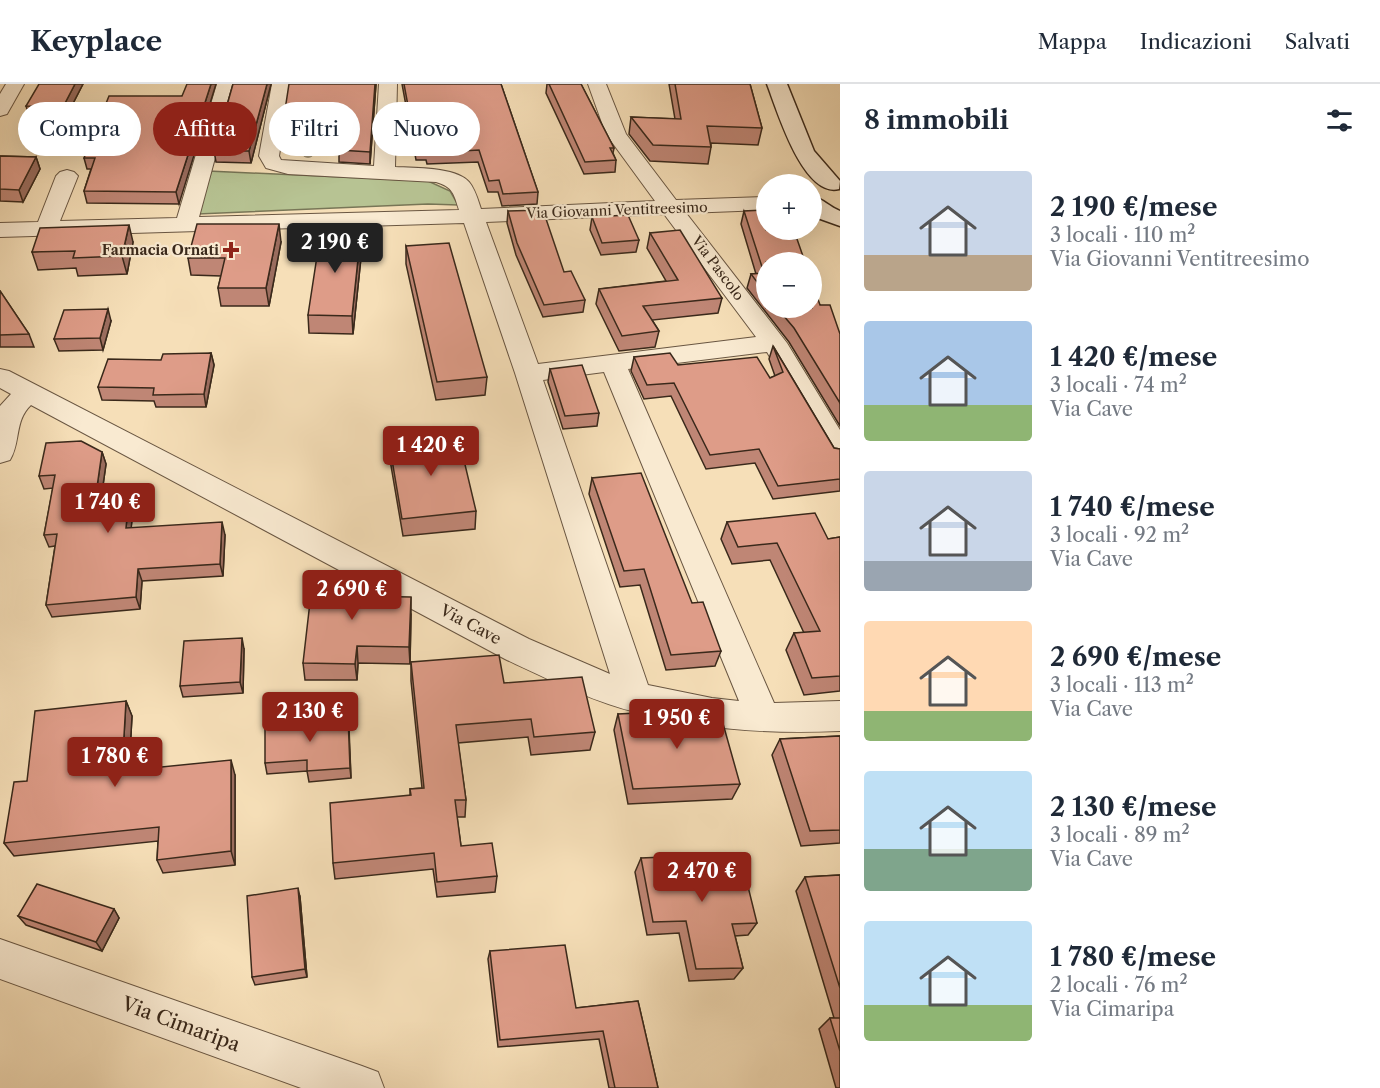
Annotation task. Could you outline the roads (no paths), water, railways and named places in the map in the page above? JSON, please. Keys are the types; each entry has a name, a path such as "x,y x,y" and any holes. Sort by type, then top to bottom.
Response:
{"street":[{"path":"0,110 15,84"},
{"path":"186,225 226,84"},
{"path":"282,84 269,156 273,164 288,168 437,176 456,181 462,187 528,373 635,698"},
{"path":"384,172 388,84"},
{"name":"Via Pascolo","path":"597,84 616,134 774,343 840,453"},
{"path":"777,84 801,148 828,187"},
{"path":"46,229 67,176"},
{"name":"Via Giovanni Ventitreesimo","path":"0,230 472,216 756,204"},
{"path":"822,213 838,226"},
{"path":"528,373 774,343"},
{"path":"613,364 763,718"},
{"name":"Via Cave","path":"0,377 517,649 595,685 635,698 696,711 763,718 840,716"},
{"path":"0,453 4,422 8,412 19,399 30,393"},
{"name":"Via Cimaripa","path":"0,959 362,1088"}],"place":[{"name":"Farmacia Ornati","path":"231,250"}]}
